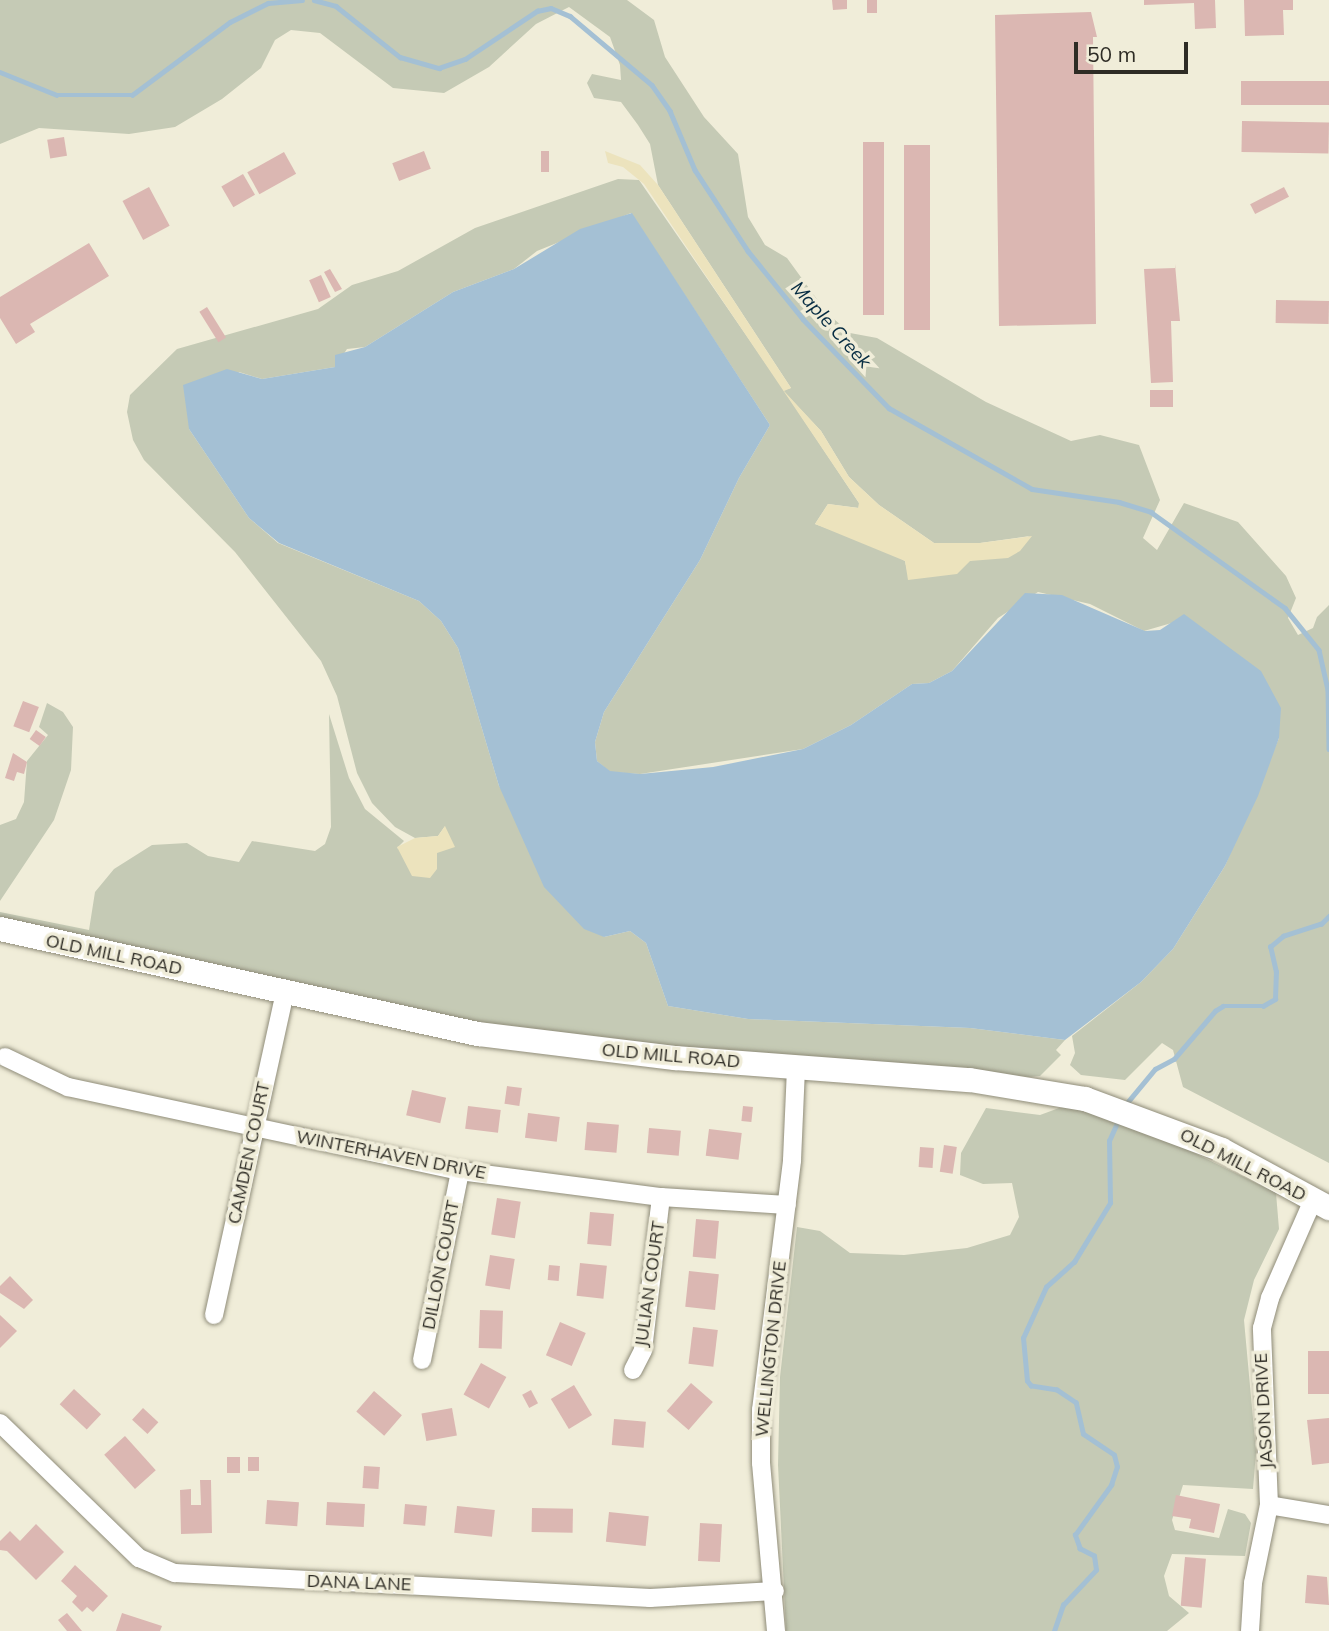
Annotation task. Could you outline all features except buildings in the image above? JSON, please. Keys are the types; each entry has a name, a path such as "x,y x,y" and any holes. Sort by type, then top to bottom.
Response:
{"street":[{"name":"OLD MILL ROAD","path":"0,929 515,1039 796,1067 970,1080 1085,1099 1222,1150 1321,1204"},
{"name":"CAMDEN COURT","path":"214,1315 285,992"},
{"name":"WINTERHAVEN DRIVE","path":"5,1057 68,1087 460,1171 661,1197 787,1205"},
{"name":"WELLINGTON DRIVE","path":"776,1631 775,1591 765,1509 761,1410 787,1205 796,1067"},
{"name":"DILLON COURT","path":"422,1360 460,1171"},
{"name":"JULIAN COURT","path":"633,1370 643,1350 661,1197"},
{"name":"JASON DRIVE","path":"1250,1631 1253,1583 1269,1505 1262,1328 1270,1298 1321,1204"},
{"name":"DANA LANE","path":"0,1423 139,1558 174,1573 650,1598 775,1591"},
{"path":"1269,1505 1329,1515"}],"green space":[{"path":"0,0 627,0 654,20 665,57 704,117 738,154 748,217 765,245 787,258 827,313 850,333 877,338 986,402 1071,441 1100,435 1139,445 1160,500 1143,538 1157,550 1184,503 1238,522 1286,576 1296,598 1288,618 1298,635 1313,628 1317,617 1329,605 1329,1163 1183,1087 1173,1050 1162,1043 1125,1080 1081,1075 1070,1065 1075,1053 1072,1036 1141,982 1173,949 1225,866 1279,738 1175,622 1144,631 1090,604 1038,592 998,618 952,671 929,683 912,684 851,725 803,749 640,774 610,772 597,761 595,742 604,712 700,560 739,478 770,425 631,213 537,251 514,269 453,292 365,347 347,349 335,367 262,379 239,372 189,429 249,518 278,543 419,601 441,621 458,648 499,786 604,937 630,931 646,943 668,1006 748,1019 970,1028 1065,1040 1056,1050 1061,1055 1040,1076 1029,1077 756,1055 499,1028 0,921 0,912 89,930 95,892 114,869 152,845 187,843 208,856 239,862 252,841 315,851 325,844 331,827 329,714 349,778 365,809 404,841 397,848 437,869 437,853 445,826 438,836 415,838 395,827 372,803 357,773 337,696 321,661 235,552 144,460 133,440 127,412 130,395 177,349 318,309 352,285 398,271 475,228 618,179 639,180 784,390 791,388 658,185 650,144 638,125 621,102 594,98 587,83 592,74 621,80 620,65 610,37 569,7 536,24 489,67 444,93 393,88 320,33 291,30 275,40 261,68 222,99 175,127 129,134 39,128 0,144","holes":["787,395 821,431 849,477 879,505 934,543 980,543 1030,536 970,561 907,570 905,561 885,549 815,524 828,504 859,508 859,503"]},
{"path":"47,703 63,712 73,727 71,770 54,820 0,901 0,825 16,819 24,802 27,761 48,735 39,727"},
{"path":"1070,1104 1166,1139 1276,1193 1279,1229 1254,1280 1244,1320 1256,1452 1253,1489 1183,1485 1172,1520 1175,1530 1219,1538 1228,1509 1245,1514 1251,1523 1245,1556 1172,1554 1164,1576 1169,1596 1189,1613 1167,1631 786,1631 778,1465 780,1377 797,1227 820,1231 850,1253 904,1255 967,1248 1010,1235 1019,1217 1012,1183 983,1184 960,1175 961,1153 986,1108 1040,1115"}],"sand":[{"path":"605,151 640,165 658,185 791,388 784,391 821,431 849,477 879,505 934,543 980,543 1032,536 1020,551 1008,558 970,561 957,574 908,580 905,561 815,524 828,504 858,508 859,503 644,184 623,167 608,163"},
{"path":"445,826 455,847 437,853 437,869 430,878 412,876 397,847 415,838 438,836"}],"water":[{"path":"632,213 770,425 739,478 700,560 604,712 595,742 597,761 610,771 640,774 713,767 803,749 851,725 912,684 929,683 952,671 1025,593 1062,595 1145,631 1160,630 1184,614 1261,671 1281,708 1279,738 1258,796 1225,866 1173,949 1141,982 1065,1040 970,1028 748,1019 668,1006 646,943 630,931 604,937 584,929 544,887 499,786 458,648 441,621 419,601 279,543 249,518 189,429 183,385 227,369 262,379 335,367 335,355 365,347 453,292 514,269 580,229"}],"waterway":[{"name":"Maple Creek","path":"0,72 57,95 132,95 230,22 268,3 302,0"},
{"name":"Maple Creek","path":"314,0 336,6 400,57 439,68 465,59 537,11 551,8 570,16 652,85 670,111 695,170 748,251 803,319 889,408 1032,489 1119,502 1151,512 1285,608 1319,650 1328,690 1329,749"},
{"name":"Maple Creek","path":"1126,1104 1155,1069 1174,1059 1215,1011 1223,1006 1263,1006 1275,999 1276,972 1270,947 1283,936 1321,924 1329,916"},
{"name":"Maple Creek","path":"1054,1631 1063,1605 1096,1570 1094,1556 1080,1549 1075,1535 1111,1485 1117,1467 1114,1455 1083,1434 1076,1403 1057,1390 1031,1386 1027,1381 1023,1338 1046,1287 1074,1262 1110,1203 1109,1141 1119,1119"}]}
